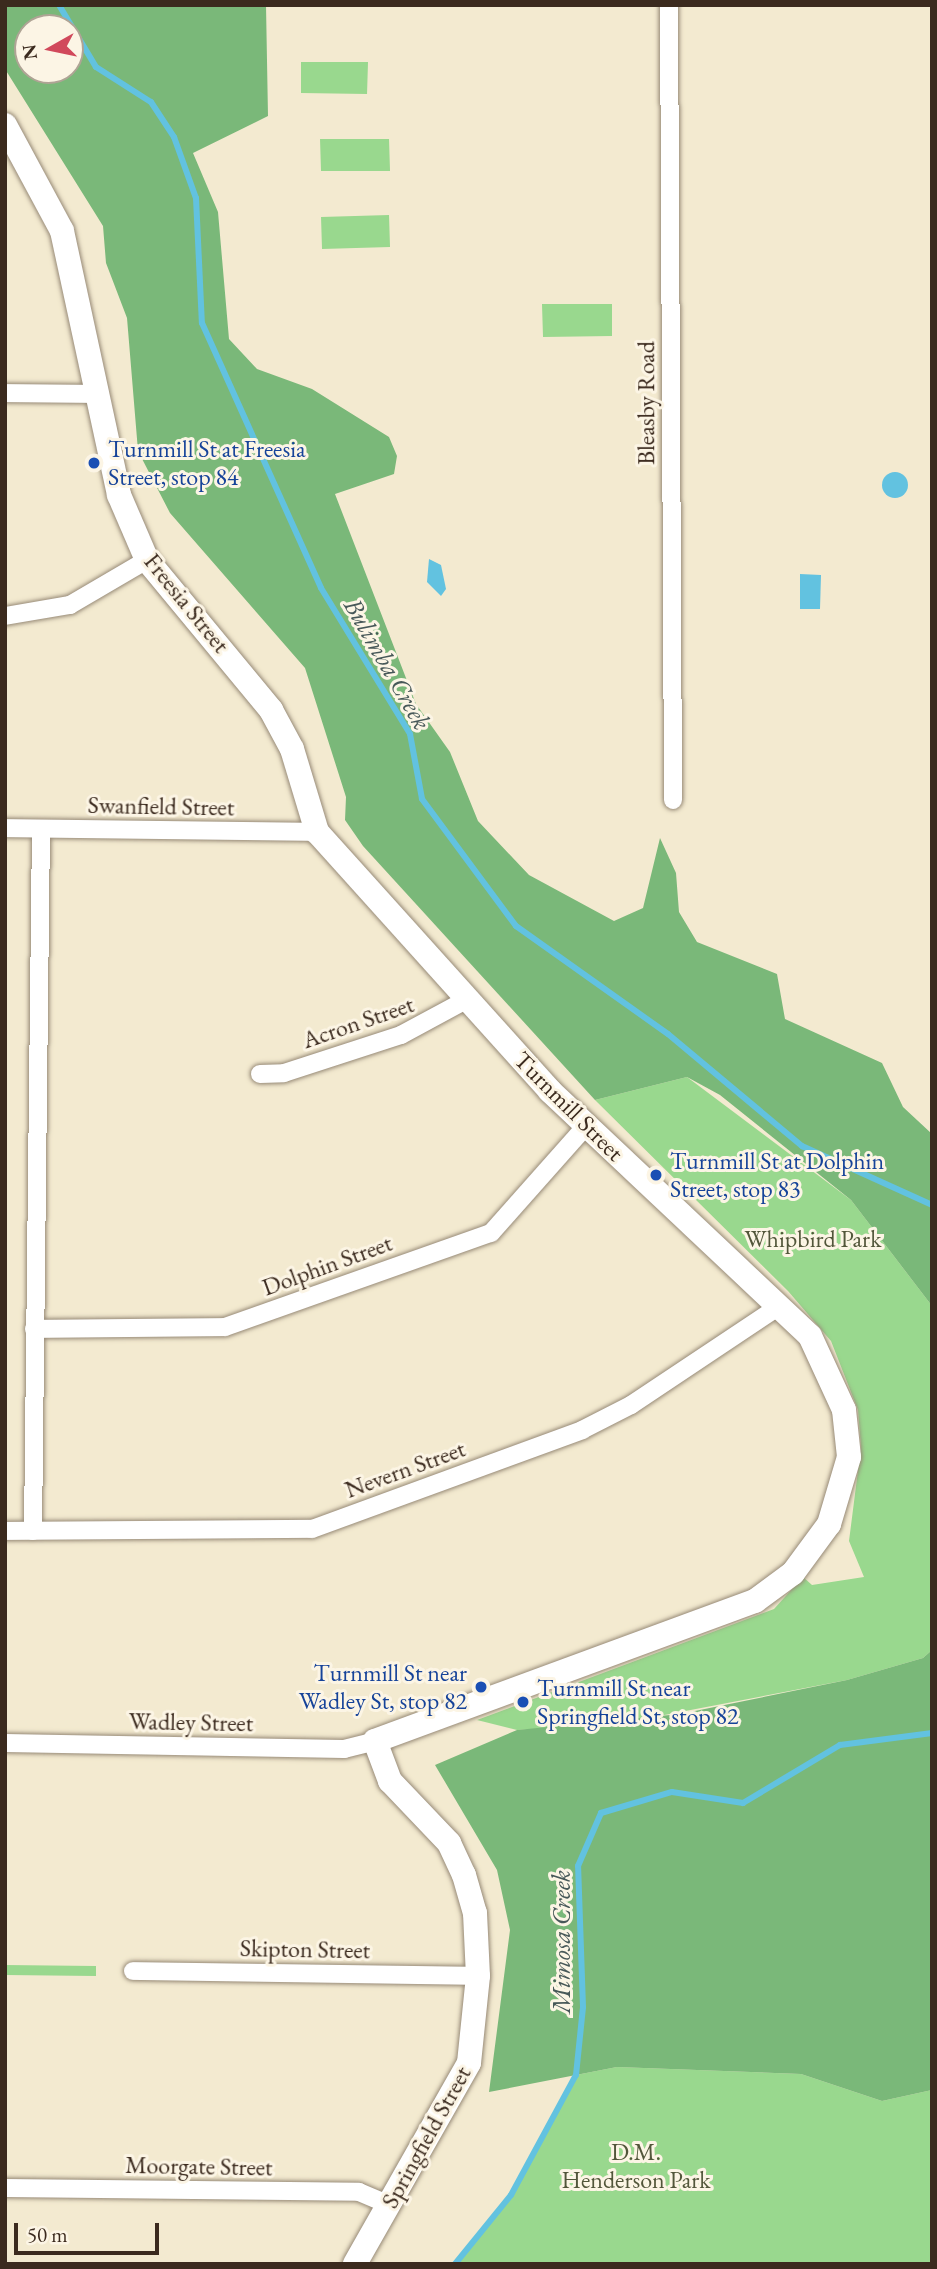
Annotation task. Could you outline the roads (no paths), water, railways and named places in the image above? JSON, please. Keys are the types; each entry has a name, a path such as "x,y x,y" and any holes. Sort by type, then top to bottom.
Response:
{"street":[{"name":"Bleasby Road","path":"669,5 673,800"},
{"name":"Freesia Street","path":"5,125 62,230 94,394 118,495 147,560 271,710 292,749 317,832"},
{"path":"5,393 94,394"},
{"path":"5,615 70,605 147,560"},
{"name":"Swanfield Street","path":"5,828 317,832"},
{"path":"33,1531 41,829"},
{"name":"Turnmill Street","path":"317,832 466,1000 586,1126 781,1305 810,1336 832,1374 844,1410 849,1457 829,1524 793,1573 755,1601 375,1741"},
{"name":"Acron Street","path":"260,1074 284,1073 401,1035 466,1000"},
{"name":"Dolphin Street","path":"34,1329 225,1327 491,1233 586,1126"},
{"name":"Nevern Street","path":"5,1531 312,1529 582,1430 631,1405 781,1305"},
{"name":"Wadley Street","path":"5,1744 344,1749 375,1741"},
{"name":"Springfield Street","path":"355,2264 469,2063 478,1976 475,1913 464,1875 449,1843 390,1781 375,1741"},
{"name":"Skipton Street","path":"132,1971 478,1976"},
{"name":"Moorgate Street","path":"5,2189 359,2192 390,2205"}],"water":[{"path":"895,472 904,476 908,485 904,494 895,498 886,494 882,485 886,476"},
{"path":"429,559 441,565 446,589 441,596 427,582"},
{"path":"800,574 821,575 820,609 800,609"}],"waterway":[{"name":"Bulimba Creek","path":"59,5 96,67 151,102 174,137 196,198 202,323 321,588 410,734 422,799 516,926 668,1034 802,1146 932,1205"},
{"name":"Mimosa Creek","path":"455,2264 511,2195 576,2075 583,2007 578,1866 601,1813 672,1792 743,1803 840,1745 932,1733"}],"place":[{"name":"Turnmill St at Freesia Street, stop 84","path":"94,463"},
{"name":"Turnmill St at Dolphin Street, stop 83","path":"656,1175"},
{"name":"Turnmill St near Wadley St, stop 82","path":"481,1687"},
{"name":"Turnmill St near Springfield St, stop 82","path":"523,1702"}],"park label":[{"name":"Whipbird Park","path":"813,1239"},
{"name":"D.M. Henderson Park","path":"636,2166"}]}
